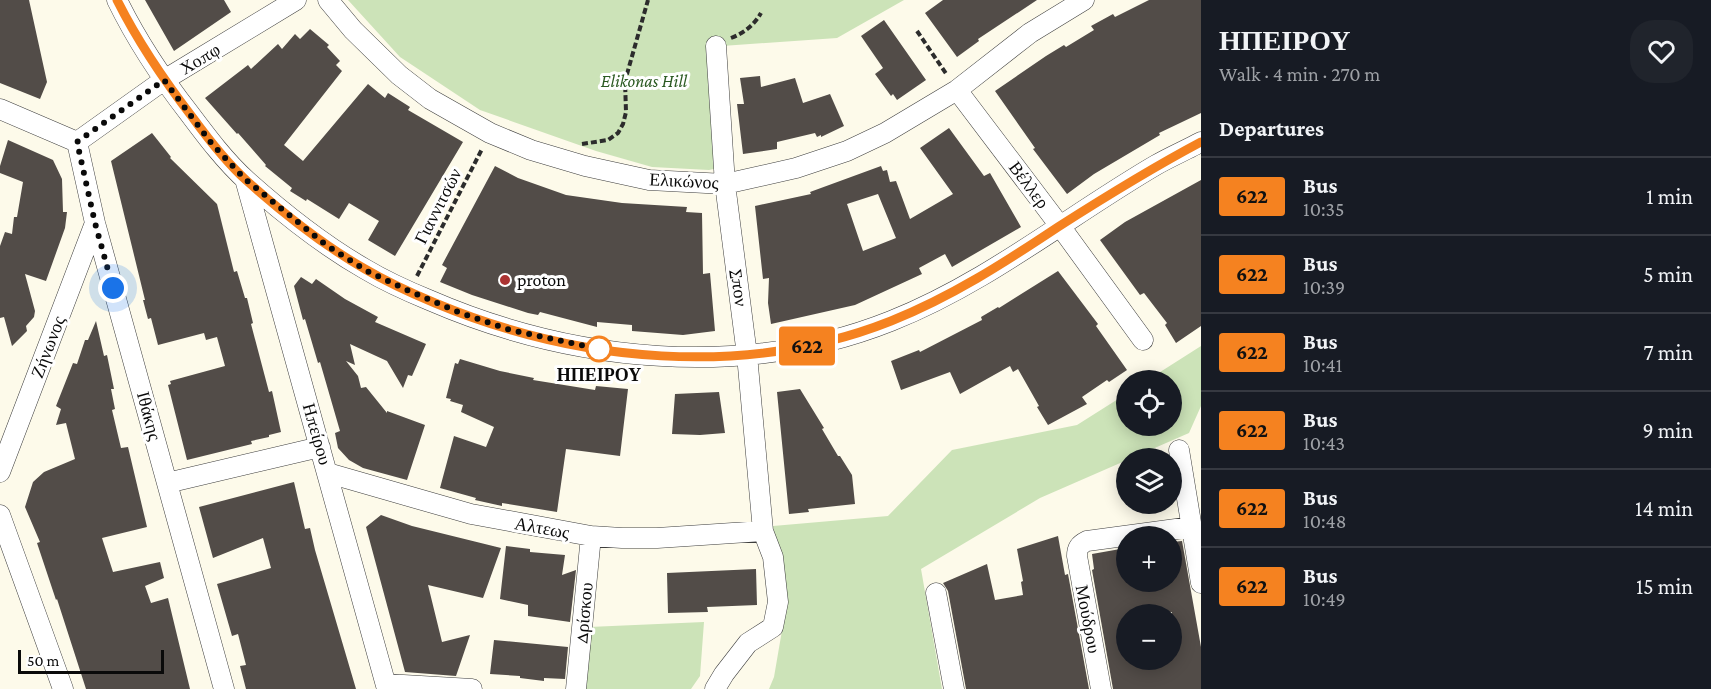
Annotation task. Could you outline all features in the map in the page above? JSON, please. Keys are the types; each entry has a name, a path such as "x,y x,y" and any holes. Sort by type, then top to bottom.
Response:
{"street":[{"path":"117,0 133,33 164,80 212,144 245,179 326,245 367,271 458,312 510,330 571,344 627,353 679,357 747,355 798,348 890,322 942,299 992,271 1156,165 1201,142"},
{"name":"Χοπφ","path":"77,142 164,80 296,0"},
{"name":"Ελικώνος","path":"328,0 353,30 399,75 430,99 490,133 531,150 585,166 649,180 725,184 796,168 847,151 885,133 957,90 1030,33 1084,0"},
{"name":"Σπον","path":"716,46 725,184 747,355 763,531 773,557 778,602 773,627 748,644 724,674 716,689"},
{"name":"Βέλλερ","path":"957,90 1143,340"},
{"path":"0,109 77,142"},
{"name":"Ιθάκης","path":"77,142 95,223 224,689"},
{"name":"Ηπείρου","path":"245,179 386,686"},
{"name":"Ζήνωνος","path":"0,472 95,223"},
{"path":"167,483 320,447"},
{"path":"1182,456 1193,479 1191,527 1201,583"},
{"name":"Αλτεως","path":"328,473 471,514 591,536 657,538 763,531"},
{"path":"0,515 63,689"},
{"name":"Μούδρου","path":"1101,689 1077,549 1080,544 1087,541 1191,527"},
{"name":"Δρίσκου","path":"576,689 591,536"},
{"path":"936,593 954,689"},
{"path":"386,686 472,689"}],"path":[{"path":"578,145 608,140 618,133 623,124 626,112 625,81 648,0"},
{"path":"716,46 741,34 756,22 761,13"},
{"path":"917,31 957,90"},
{"name":"Γιαννιτσών","path":"409,291 490,133"}],"green space":[{"name":"Elikonas Hill","path":"348,0 904,0 837,38 722,46 733,165 709,170 652,167 596,151 480,110 400,57"},
{"path":"1201,346 1201,406 1189,433 1155,448 1116,448 1116,465 1040,498 921,569 942,689 769,689 774,677 785,613 773,526 888,516 952,450 1077,425 1116,400 1116,436 1182,436 1182,370 1163,370"},
{"path":"704,622 700,676 691,689 584,689 589,627"}],"building":[{"path":"0,0 29,0 47,82 40,99 0,83"},
{"path":"145,0 224,0 231,12 174,51"},
{"path":"943,0 1037,0 978,39 979,41 957,57 925,13"},
{"path":"1149,0 1201,0 1201,113 1159,133 1160,135 1094,174 1067,194 1033,149 1035,148 995,91 1046,56 1094,30 1091,26 1113,14 1115,17"},
{"path":"884,20 926,80 897,100 893,94 891,96 875,74 883,68 861,36"},
{"path":"310,29 329,45 327,47 340,61 336,65 342,71 284,145 303,161 368,84 385,98 388,93 410,107 408,110 463,142 395,256 368,240 379,221 349,203 339,219 290,191 292,188 265,166 205,98 248,65 251,69 278,44 282,49 295,34 300,39"},
{"path":"760,76 761,87 795,78 803,103 830,94 844,126 821,137 821,135 817,137 815,133 777,142 777,149 743,154 737,104 744,104 740,78"},
{"path":"949,128 984,176 990,173 1021,227 952,267 945,254 919,268 922,274 855,305 771,324 768,303 769,278 763,279 755,206 811,194 810,192 881,166 883,171 887,170 890,182 896,181 910,219 953,194 920,148","holes":["878,194 896,238 863,251 847,204"]},
{"path":"152,133 170,158 217,204 234,272 237,271 245,298 247,298 253,323 251,324 269,392 272,391 281,432 251,441 252,444 187,460 168,385 171,384 170,381 225,366 217,337 206,340 204,333 158,345 151,318 148,319 111,161"},
{"path":"8,140 53,160 62,179 63,212 67,212 65,228 46,281 25,274 35,311 34,317 26,326 27,331 12,346 4,317 0,318 0,246 5,232 12,234 23,182 0,173"},
{"path":"495,166 518,178 566,195 622,203 687,207 686,212 702,213 703,274 710,273 715,331 683,335 632,331 632,325 597,322 597,327 540,312 538,315 528,313 440,282 447,268 442,265"},
{"path":"1201,180 1201,326 1176,343 1165,325 1167,323 1144,293 1140,295 1100,240 1125,222"},
{"path":"1058,271 1098,324 1096,326 1127,370 1116,370 1116,377 1109,382 1107,380 1082,397 1087,404 1048,425 1018,369 1013,372 1010,366 960,394 950,372 901,390 891,361 919,350 920,352 982,320 981,317"},
{"path":"301,277 312,284 316,279 345,299 378,317 375,322 426,344 412,376 408,375 403,388 387,361 350,344 355,365 346,361 358,376 361,388 366,387 387,413 387,411 425,425 407,480 363,468 349,460 338,448 335,433 340,431 320,362 318,363 305,319 303,320 294,286"},
{"path":"96,321 104,356 107,355 114,389 111,389 115,409 112,410 121,448 128,447 147,527 102,538 113,572 160,562 164,578 145,586 151,603 168,598 190,689 86,689 37,543 40,542 25,507 33,482 44,472 75,459 66,423 56,425 61,409 56,406 73,363 77,364 85,340 88,340"},
{"path":"460,359 534,378 533,380 595,390 596,386 628,389 620,456 566,449 557,512 502,503 502,506 440,488 454,436 486,447 494,427 461,412 463,405 446,398 455,363 458,364"},
{"path":"800,389 838,456 852,475 855,504 808,509 809,512 789,514 777,392"},
{"path":"719,392 725,433 672,434 675,394"},
{"path":"294,482 305,529 310,528 356,689 246,689 240,666 246,665 238,634 232,636 217,584 271,568 263,538 213,558 199,507"},
{"path":"381,515 412,526 501,548 483,598 428,585 442,642 470,635 456,676 405,672 366,527"},
{"path":"1058,536 1065,575 1068,574 1089,689 966,689 948,591 943,583 987,564 995,600 1023,595 1021,582 1023,581 1017,549"},
{"path":"1182,541 1201,647 1201,689 1113,689 1092,570 1094,569 1092,554 1116,550 1116,592 1182,592"},
{"path":"506,546 530,549 530,552 565,555 562,575 576,570 570,622 528,616 528,605 500,599"},
{"path":"756,569 757,605 707,607 708,612 668,613 667,573"},
{"path":"494,640 568,647 565,679 544,678 544,681 520,678 520,676 490,674"}],"bus line":[{"name":"622","path":"117,0 133,33 164,80 212,144 245,179 326,245 367,271 458,312 510,330 571,344 627,353 679,357 747,355 798,348 890,322 942,299 992,271 1156,165 1201,142"}],"place":[{"name":"proton","path":"505,280"},
{"name":"ΗΠΕΙΡΟΥ","path":"599,349"}],"route":[{"path":"113,288 95,223 77,142 164,80 212,144 245,179 326,245 367,271 458,312 510,330 599,349"}]}
